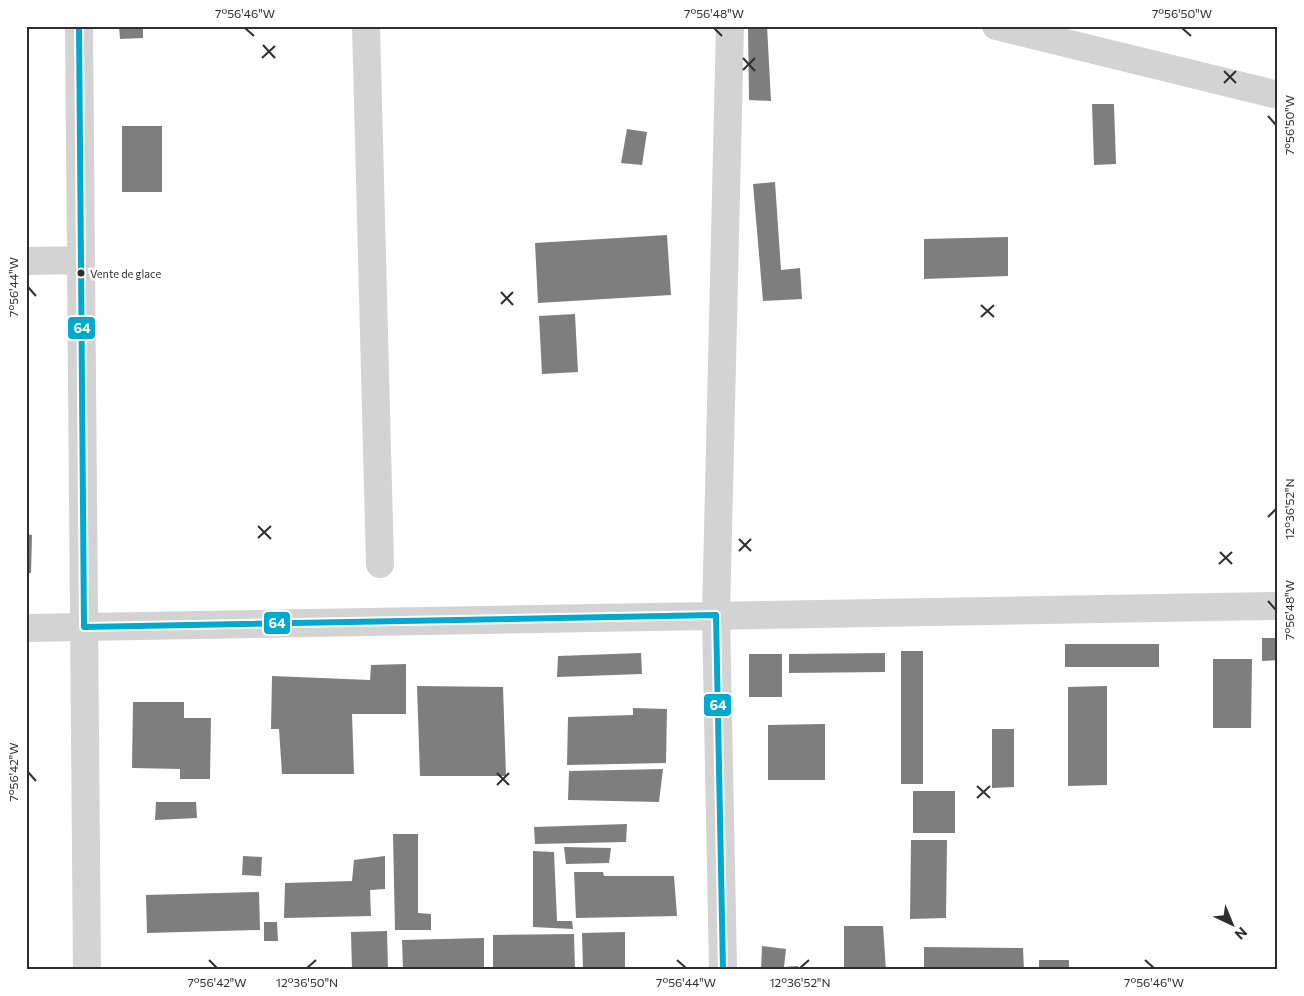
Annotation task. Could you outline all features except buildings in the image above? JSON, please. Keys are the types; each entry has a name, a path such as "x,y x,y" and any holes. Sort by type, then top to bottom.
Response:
{"street":[{"path":"79,26 87,970"},
{"path":"366,26 380,564"},
{"path":"723,970 716,615 730,26"},
{"path":"996,26 1278,95"},
{"path":"26,261 81,260"},
{"path":"26,628 1278,606"}],"transit line":[{"name":"64","path":"79,26 84,627 716,615 723,970"}],"place":[{"name":"Vente de glace","path":"81,273"}]}
